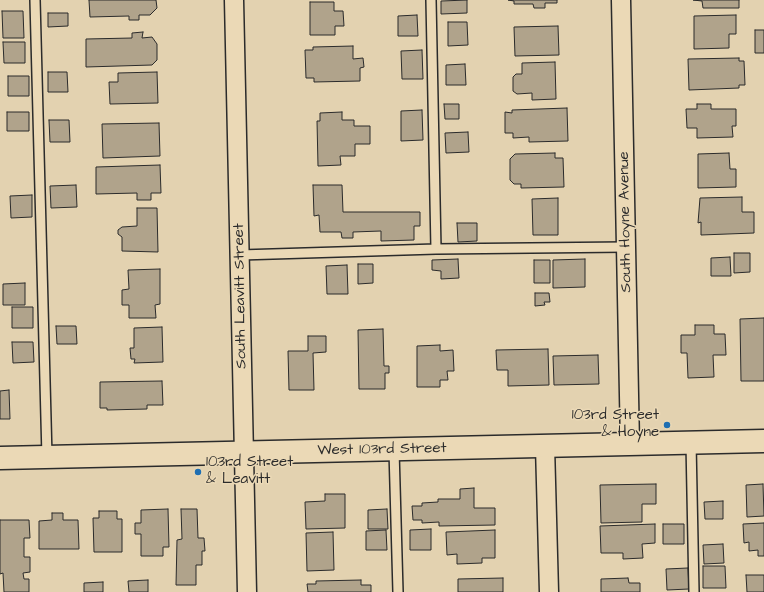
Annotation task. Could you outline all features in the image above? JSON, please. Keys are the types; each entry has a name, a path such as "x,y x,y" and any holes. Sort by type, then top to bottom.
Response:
{"main road":[{"name":"West 103rd Street","path":"0,458 764,441"}],"street":[{"name":"South Leavitt Street","path":"234,0 247,592"},
{"name":"South Hoyne Avenue","path":"621,0 630,444"},
{"path":"545,446 548,592"}],"lane":[{"path":"35,0 47,457"},
{"path":"431,0 436,249"},
{"path":"240,255 436,249 626,247"},
{"path":"691,443 694,592"},
{"path":"394,450 398,592"}],"building":[{"path":"89,0 156,0 157,8 150,15 139,15 139,20 129,20 129,16 90,17"},
{"path":"467,0 467,13 441,14 441,1"},
{"path":"508,0 557,0 557,3 545,3 545,8 534,8 533,4 514,4 514,1"},
{"path":"693,0 739,0 739,8 703,8 702,1"},
{"path":"310,2 334,2 334,11 343,11 344,26 335,26 335,35 310,35"},
{"path":"2,11 23,11 24,38 3,38"},
{"path":"48,13 68,13 68,26 48,27"},
{"path":"417,15 418,36 398,36 398,16"},
{"path":"736,15 736,34 729,34 729,48 694,49 694,16"},
{"path":"448,22 467,22 468,45 448,46"},
{"path":"558,26 559,55 515,56 514,27"},
{"path":"755,30 764,30 764,53 755,53"},
{"path":"143,32 142,38 152,37 157,44 157,60 152,65 86,67 86,39 132,38 132,33"},
{"path":"3,42 25,42 25,63 4,63"},
{"path":"353,46 353,59 363,58 364,67 360,68 360,81 314,82 314,78 306,78 305,50 313,50 313,47"},
{"path":"422,50 423,79 402,79 401,51"},
{"path":"739,58 739,61 744,61 745,85 739,85 739,88 689,90 688,59"},
{"path":"555,62 556,99 532,100 532,93 517,94 513,91 513,77 516,74 522,74 522,63"},
{"path":"465,64 466,85 446,85 446,65"},
{"path":"48,72 67,72 68,92 48,92"},
{"path":"157,72 158,103 110,104 109,82 118,82 118,73"},
{"path":"8,76 29,76 29,96 8,96"},
{"path":"444,104 459,104 459,119 445,119"},
{"path":"697,104 711,104 711,109 736,109 736,126 732,126 733,137 697,138 697,128 687,128 686,109 697,109"},
{"path":"567,108 568,141 529,142 529,137 513,138 513,133 505,133 505,112 512,113 512,110"},
{"path":"422,110 423,140 401,141 401,111"},
{"path":"7,112 29,112 29,131 7,131"},
{"path":"342,112 342,120 354,120 354,126 370,126 370,144 355,144 355,156 340,156 341,165 318,166 317,121 320,121 320,113"},
{"path":"49,120 69,120 70,142 50,142"},
{"path":"159,123 160,156 103,158 102,124"},
{"path":"468,132 469,152 446,153 445,133"},
{"path":"555,153 555,158 563,158 564,187 521,188 521,184 514,184 510,180 510,159 515,154"},
{"path":"729,153 730,169 736,169 736,187 698,188 698,154"},
{"path":"160,165 161,193 151,193 151,200 137,200 137,193 96,194 96,167"},
{"path":"76,185 77,207 51,208 50,186"},
{"path":"313,185 342,185 343,212 420,212 420,226 414,226 414,240 381,241 381,231 353,232 353,238 342,238 341,232 320,232 319,215 314,216"},
{"path":"32,195 32,217 11,218 10,196"},
{"path":"742,197 742,212 754,212 754,233 701,235 701,222 698,223 700,198"},
{"path":"558,198 558,235 533,235 532,199"},
{"path":"137,208 157,208 158,252 122,251 122,237 118,234 118,230 122,227 137,226"},
{"path":"457,223 477,223 477,241 458,242"},
{"path":"734,253 750,253 750,272 734,273"},
{"path":"730,257 731,276 711,276 711,258"},
{"path":"458,259 459,278 441,279 441,271 432,270 432,260"},
{"path":"585,259 585,287 553,288 553,260"},
{"path":"534,260 550,260 550,283 534,283"},
{"path":"358,264 373,264 373,283 358,284"},
{"path":"347,265 348,294 327,294 326,266"},
{"path":"160,269 160,304 155,305 156,318 129,318 129,305 122,305 122,290 129,289 128,270"},
{"path":"25,283 25,305 3,305 3,284"},
{"path":"535,293 549,293 550,302 544,302 545,305 535,306"},
{"path":"12,307 33,307 33,328 12,328"},
{"path":"764,318 764,381 741,381 740,319"},
{"path":"695,325 714,325 714,334 725,334 726,355 713,355 714,377 688,378 687,353 681,353 681,335 695,335"},
{"path":"56,326 76,326 77,344 57,344"},
{"path":"162,327 163,362 134,363 135,359 131,359 130,348 134,348 134,328"},
{"path":"383,329 384,366 389,366 389,373 385,373 385,389 359,389 358,330"},
{"path":"308,336 326,336 326,352 313,353 314,390 289,390 288,351 308,351"},
{"path":"12,342 33,342 34,362 13,363"},
{"path":"440,345 440,351 453,350 454,371 447,371 448,380 440,380 440,387 417,387 417,346"},
{"path":"548,349 549,385 508,386 508,370 497,370 496,350"},
{"path":"598,355 599,384 554,385 553,356"},
{"path":"162,381 163,405 147,405 147,409 107,410 107,408 100,408 100,382"},
{"path":"9,390 10,419 0,419 0,391"},
{"path":"656,484 656,504 642,504 642,522 601,523 600,485"},
{"path":"763,484 764,516 747,517 746,485"},
{"path":"474,488 474,508 495,508 495,525 439,526 439,522 422,523 422,520 413,520 412,506 422,506 422,503 438,502 438,499 460,499 460,489"},
{"path":"325,494 345,494 345,528 306,529 305,502 325,501"},
{"path":"723,501 723,519 705,519 704,502"},
{"path":"168,509 169,547 163,547 163,556 141,556 141,534 135,534 135,523 141,523 141,510"},
{"path":"181,509 197,509 198,538 204,538 205,551 202,551 202,565 196,565 196,585 176,585 177,540 182,539"},
{"path":"387,509 388,529 368,529 368,510"},
{"path":"99,511 117,511 117,519 122,519 122,552 94,552 93,518 99,518"},
{"path":"52,513 63,513 63,520 78,520 79,549 39,549 39,521 52,520"},
{"path":"0,520 29,520 30,538 24,538 24,557 30,557 30,572 23,573 24,579 29,579 29,592 4,592 3,573 0,574"},
{"path":"764,523 764,556 758,556 758,550 749,551 749,542 744,543 743,524"},
{"path":"655,524 655,543 642,544 643,558 623,559 623,553 601,553 600,526"},
{"path":"663,524 684,524 684,544 663,544"},
{"path":"431,529 431,550 410,550 410,530"},
{"path":"386,530 387,550 366,550 366,531"},
{"path":"495,530 495,558 482,558 482,563 457,564 457,554 447,555 446,532"},
{"path":"333,532 334,570 307,571 306,533"},
{"path":"723,544 724,563 704,564 703,545"},
{"path":"703,566 725,566 726,588 703,588"},
{"path":"688,568 689,589 667,590 666,569"},
{"path":"746,575 764,575 764,592 747,592"},
{"path":"503,578 503,592 458,592 458,579"},
{"path":"628,578 629,583 640,583 640,592 601,592 601,579"},
{"path":"148,580 148,592 129,592 128,581"},
{"path":"361,580 361,585 371,585 371,592 308,592 307,584 316,584 316,581"},
{"path":"103,582 103,592 84,592 84,583"}],"place":[{"name":"103rd Street & Hoyne","path":"667,425"},
{"name":"103rd Street & Leavitt","path":"198,472"}]}
